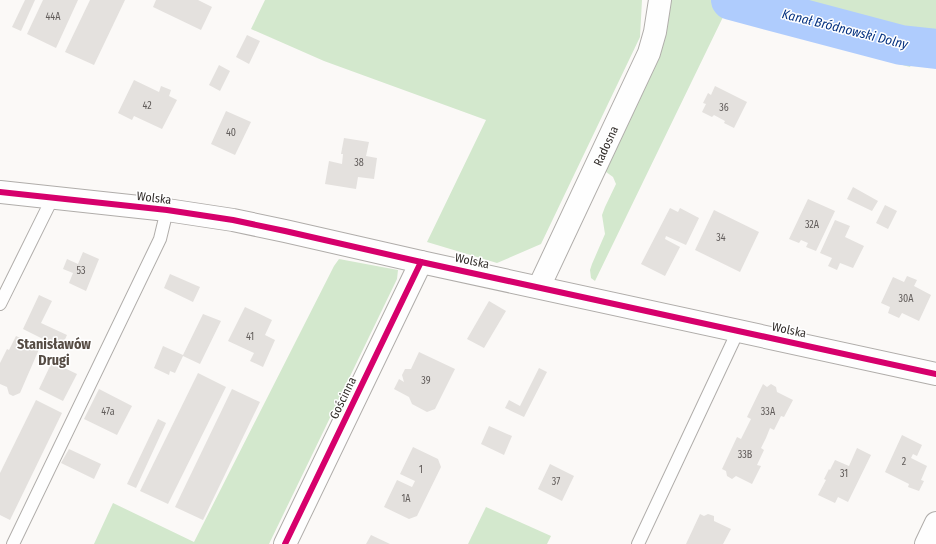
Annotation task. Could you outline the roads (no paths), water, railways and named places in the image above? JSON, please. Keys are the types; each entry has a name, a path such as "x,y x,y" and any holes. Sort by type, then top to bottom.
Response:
{"street":[{"name":"Radosna","path":"539,287 649,53 655,32 660,0"},
{"name":"Wolska","path":"0,192 167,210 233,220 936,374"},
{"name":"Gościnna","path":"285,544 421,262"},
{"path":"926,544 936,523"}],"lane":[{"path":"0,304 53,197"},
{"path":"13,544 160,239 167,210"},
{"path":"638,544 738,331"}],"waterway":[{"name":"Kanał Bródnowski Dolny","path":"731,0 901,45 936,49"}],"district":[{"name":"Stanisławów Drugi","path":"54,352"}]}
